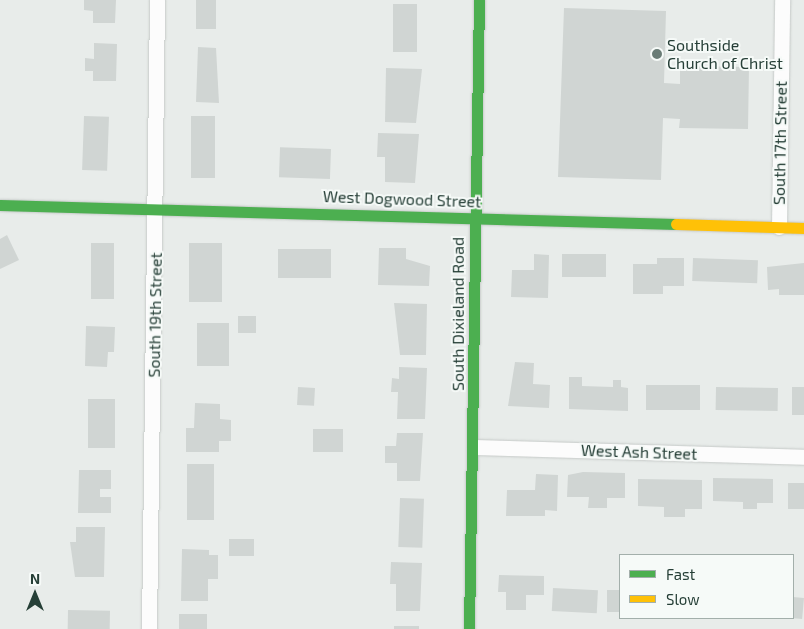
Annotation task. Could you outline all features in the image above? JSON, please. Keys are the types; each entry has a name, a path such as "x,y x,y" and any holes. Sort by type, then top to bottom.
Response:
{"street":[{"name":"South 19th Street","path":"149,629 156,209 157,0"},
{"name":"South Dixieland Road","path":"469,629 474,447 475,217 479,0"},
{"name":"South 17th Street","path":"779,227 782,0"},
{"name":"West Dogwood Street","path":"0,205 475,217 804,228"},
{"name":"West Ash Street","path":"474,447 804,457"}],"building":[{"path":"84,0 116,0 115,23 93,23 93,11 84,10"},
{"path":"196,0 216,0 216,29 196,29"},
{"path":"393,4 417,4 417,52 393,52"},
{"path":"564,8 666,11 664,83 680,84 680,66 749,67 748,129 679,128 680,119 663,118 661,180 558,177"},
{"path":"94,43 117,44 116,81 93,81 93,71 85,71 85,58 94,59"},
{"path":"198,47 216,48 219,103 196,102"},
{"path":"386,68 422,69 416,123 385,122"},
{"path":"84,116 109,117 107,171 82,170"},
{"path":"191,116 215,116 215,178 191,178"},
{"path":"378,133 419,134 415,183 385,182 385,157 377,157"},
{"path":"280,147 331,149 330,179 279,177"},
{"path":"7,235 19,260 0,269 0,239"},
{"path":"91,243 114,243 114,299 91,299"},
{"path":"189,243 222,243 222,302 189,302"},
{"path":"379,248 406,248 406,259 430,266 429,286 378,285"},
{"path":"278,249 331,249 331,278 278,278"},
{"path":"534,254 549,255 548,298 511,297 512,270 534,270"},
{"path":"562,254 606,254 606,277 562,277"},
{"path":"657,258 684,258 684,286 663,286 663,294 633,294 633,264 657,264"},
{"path":"693,258 758,260 757,283 692,281"},
{"path":"804,263 804,295 779,295 779,289 768,290 767,267"},
{"path":"394,303 427,304 426,355 400,355"},
{"path":"238,316 256,316 256,333 238,333"},
{"path":"197,323 229,323 229,366 197,366"},
{"path":"86,326 115,327 114,352 108,352 107,367 85,366"},
{"path":"515,362 534,363 533,384 550,385 549,408 508,406"},
{"path":"399,367 427,368 425,419 397,419 398,392 391,392 392,378 399,379"},
{"path":"569,377 582,377 582,386 613,387 613,380 621,380 621,387 628,388 628,411 569,409"},
{"path":"646,385 700,385 700,410 646,410"},
{"path":"298,387 315,388 314,406 297,405"},
{"path":"716,387 778,388 778,411 716,410"},
{"path":"792,387 804,387 804,415 792,415"},
{"path":"88,399 115,399 115,448 88,448"},
{"path":"195,403 220,404 220,419 231,420 231,441 219,441 219,452 186,452 186,428 194,428"},
{"path":"313,429 343,429 343,452 313,452"},
{"path":"397,433 423,433 420,481 397,481 397,463 385,463 385,446 396,446"},
{"path":"187,464 214,464 214,520 187,520"},
{"path":"79,470 111,470 111,489 100,489 100,497 111,497 111,513 78,513"},
{"path":"583,472 625,473 625,498 607,498 607,508 588,508 589,497 567,497 568,475"},
{"path":"536,474 558,475 557,511 545,510 545,516 506,516 507,490 535,490"},
{"path":"713,478 773,479 773,503 757,503 757,509 743,509 743,502 713,501"},
{"path":"638,479 702,480 702,509 685,509 685,517 664,517 664,507 638,506"},
{"path":"788,483 804,483 804,509 788,509"},
{"path":"400,498 424,499 422,548 398,547"},
{"path":"76,527 105,527 104,577 75,577 70,542 76,542"},
{"path":"229,539 254,539 254,556 229,556"},
{"path":"182,549 209,550 209,555 218,555 218,579 208,579 208,601 181,601"},
{"path":"391,562 422,563 420,611 396,611 396,584 390,584"},
{"path":"499,575 544,576 544,595 526,595 526,610 506,610 506,592 498,592"},
{"path":"553,588 598,590 597,613 552,611"},
{"path":"607,590 619,590 619,612 607,612"},
{"path":"794,597 804,598 802,619 794,618"},
{"path":"68,610 110,611 110,629 68,629"},
{"path":"179,614 207,614 207,629 179,629"},
{"path":"394,626 419,626 419,629 394,629"}],"traffic: fast":[{"path":"469,629 479,0"},
{"path":"0,205 676,224"}],"traffic: slow":[{"path":"676,224 804,228"}],"place":[{"name":"Southside Church of Christ","path":"657,54"}]}
